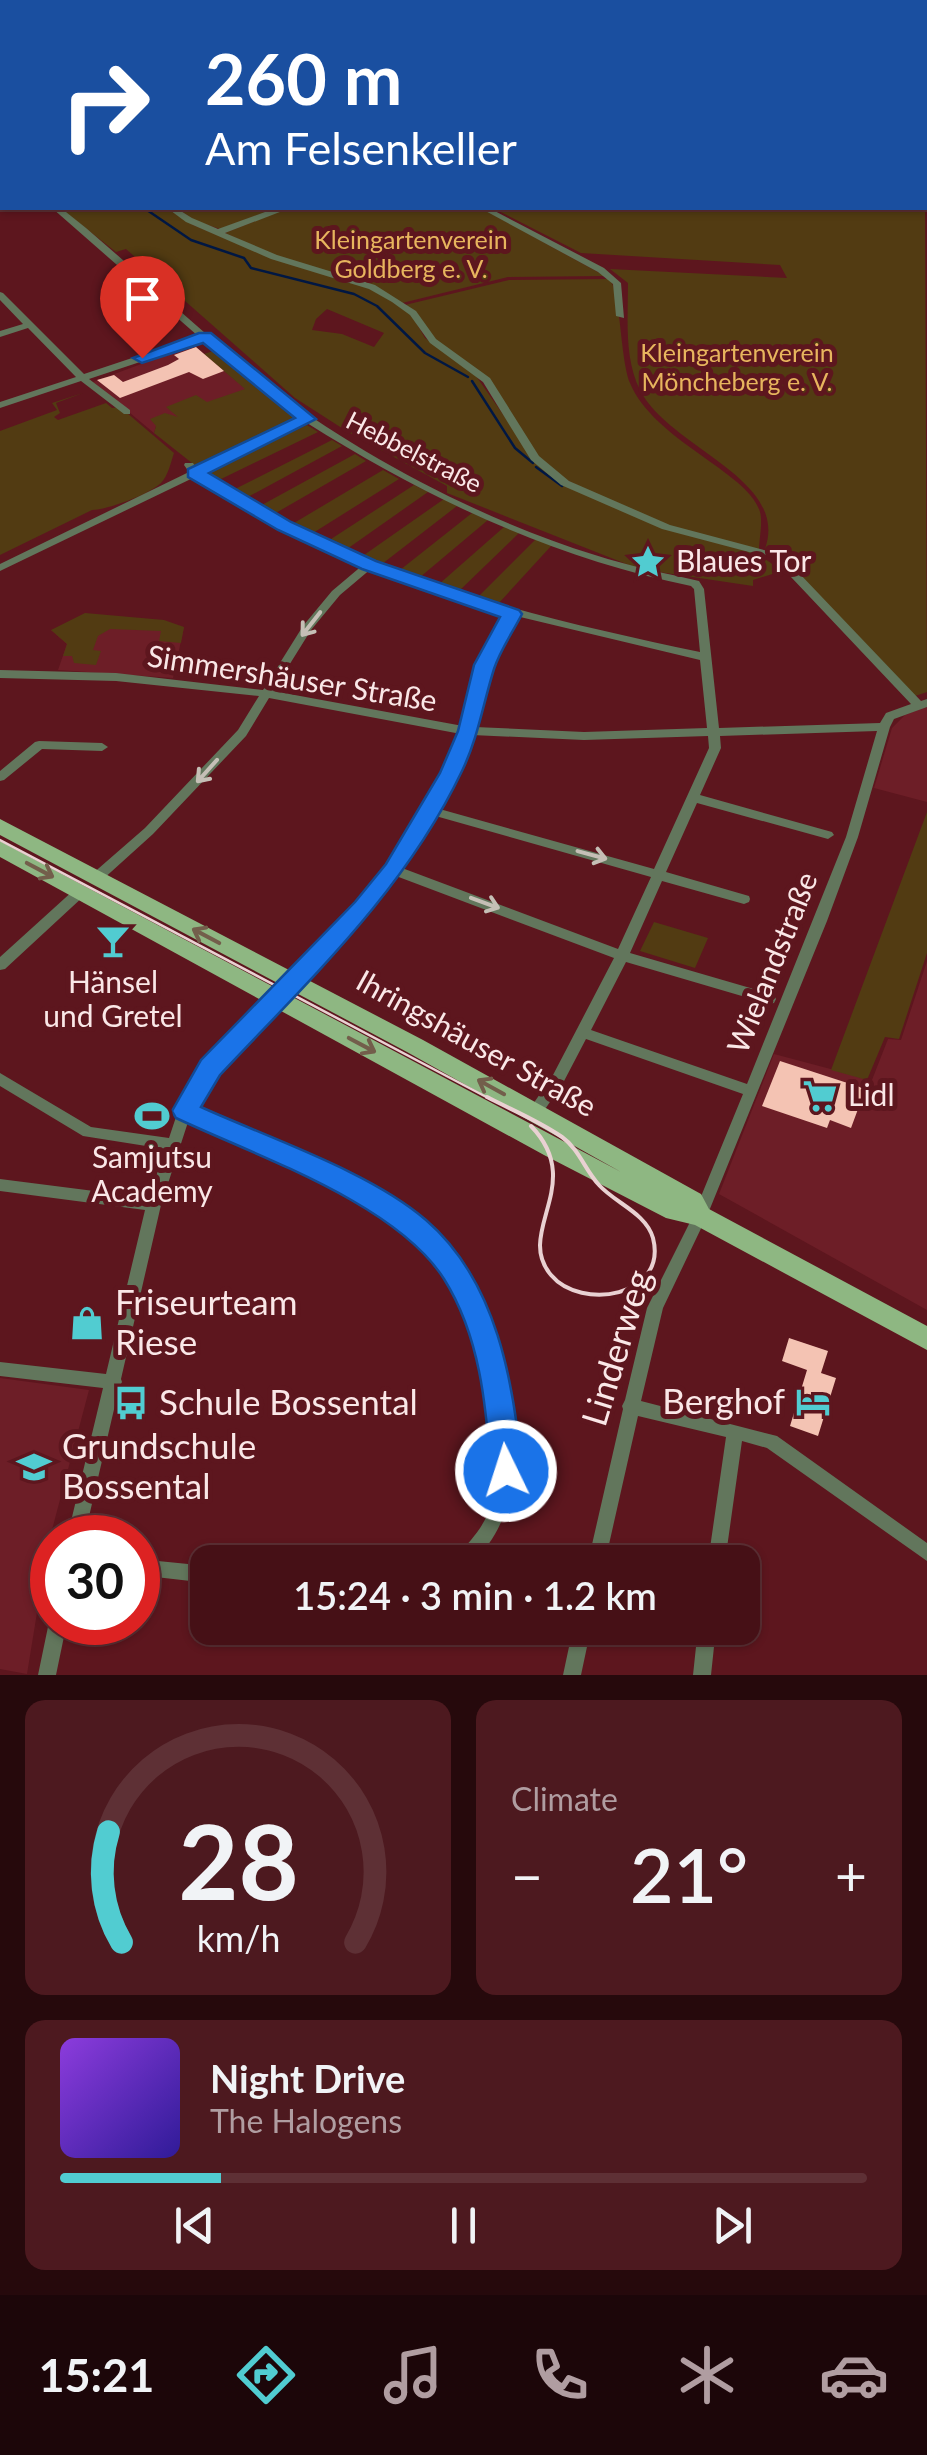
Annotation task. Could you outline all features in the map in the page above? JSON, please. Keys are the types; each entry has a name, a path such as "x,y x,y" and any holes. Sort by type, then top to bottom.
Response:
{"main road":[{"name":"Ihringshäuser Straße","path":"0,826 88,885"},
{"name":"Ihringshäuser Straße","path":"0,848 88,885 284,990 674,1211 700,1216 927,1339"},
{"name":"Ihringshäuser Straße","path":"284,990 536,1112 694,1201 700,1216"}],"street":[{"name":"Hebbelstraße","path":"59,210 307,419 460,503 630,570 695,583 699,588 705,658"},
{"path":"175,210 274,258 372,286 412,313 432,341 487,380 535,458 566,483 666,526 764,554"},
{"path":"219,232 277,210"},
{"path":"488,210 617,283 621,316"},
{"path":"0,295 82,378 128,412"},
{"path":"0,334 29,325"},
{"path":"0,405 205,337"},
{"path":"0,568 192,469 307,419"},
{"path":"192,469 284,526 369,565 512,614 705,658 715,748 622,956 536,1112"},
{"path":"0,965 200,780 242,734 307,628 336,593 369,565"},
{"path":"795,576 923,704"},
{"path":"81,1515 154,1205 185,1111 210,1068 394,870 431,810 468,731 485,665 512,614"},
{"name":"Simmershäuser Straße","path":"0,674 116,677 265,693 468,731 584,736 884,727 890,716 923,704"},
{"name":"Wielandstraße","path":"700,1216 852,837 884,727"},
{"path":"0,776 38,746 102,747"},
{"path":"695,798 828,834"},
{"path":"431,810 744,899"},
{"path":"394,870 622,956 769,999"},
{"path":"582,1032 751,1090"},
{"path":"0,1079 96,1135 172,1144"},
{"path":"185,1111 359,1191 414,1226 454,1271 488,1350 506,1442 502,1507 482,1545"},
{"path":"0,1184 154,1205"},
{"name":"Linderweg","path":"600,1545 655,1308 700,1216"},
{"path":"0,1369 114,1382"},
{"path":"630,1406 771,1441 927,1553"},
{"path":"719,1545 735,1434"},
{"path":"160,1570 190,1573"},
{"path":"47,1675 53,1645"},
{"path":"572,1675 578,1645"},
{"path":"702,1675 705,1645"}],"shaded area":[{"path":"192,345 248,390 156,426 154,433 93,382"},
{"path":"114,618 184,627 173,678 58,670 67,644 51,630"},
{"path":"927,706 927,802 874,788 892,728 905,715"},
{"path":"927,961 927,1310 719,1194 774,1054 872,1080 888,1039 901,1040"},
{"name":"Grundschule Bossental","path":"0,1378 89,1390 56,1515 30,1515 32,1645 27,1674 0,1669"}],"green space":[{"path":"63,210 169,210 224,238 371,288 411,314 425,338 476,376 539,466 663,528 758,554 782,571 753,580 753,586 639,569 447,493 447,486 295,398 126,249 116,252","holes":["327,309 384,333 374,347 342,334 312,330 316,319"]},
{"path":"180,210 271,210 220,229 196,221"},
{"name":"Kleingartenverein Goldberg e. V.","path":"283,210 485,210 605,276 508,277 402,303 373,286 276,256 225,233"},
{"name":"Kleingartenverein Möncheberg e. V.","path":"497,210 925,210 927,692 915,696 801,576 765,549 768,524 760,502 744,483 655,411 635,378 628,338 628,283 610,269 787,278 780,265 581,253"},
{"path":"609,279 616,296 630,383 659,422 753,498 761,516 759,550 663,524 571,484 531,450 488,378 435,340 405,305 509,280"},
{"path":"213,351 298,419 197,467 154,433 156,426 150,419 165,413 178,417 166,407 196,395 207,402 245,389 204,354"},
{"path":"83,393 56,403 60,413 54,417 58,420 106,403 112,408 120,407 174,453 166,477 138,496 92,510 0,555 0,431 57,410 52,403"},
{"path":"307,425 318,432 217,481 204,473"},
{"path":"332,440 342,446 246,498 233,490"},
{"path":"355,454 366,461 274,514 260,506"},
{"path":"383,470 399,479 313,533 294,523"},
{"path":"414,485 428,492 347,549 328,541"},
{"path":"444,499 457,506 382,564 364,555"},
{"path":"472,513 488,520 419,578 400,570"},
{"path":"504,527 519,533 458,592 438,585"},
{"path":"536,539 552,545 498,604 478,597"},
{"path":"85,613 164,620 184,627 181,643 159,641 161,631 110,629 98,636 93,650 101,651 96,665 74,663 72,656 63,656 67,644 51,630"},
{"path":"927,812 927,953 899,1039 885,1037 867,1080 831,1070"},
{"path":"654,922 708,938 695,968 640,951"}],"building":[{"path":"196,347 224,371 203,379 189,372 120,398 97,380 114,375 123,382 168,365 179,359 174,355"},
{"name":"Lidl","path":"780,1061 875,1092 871,1104 861,1101 851,1128 830,1120 827,1128 762,1106"},
{"name":"Berghof","path":"789,1338 828,1351 821,1373 836,1378 818,1436 790,1426 807,1370 782,1361"}],"waterway":[{"path":"147,210 191,240 244,258 251,268 354,294 377,306 425,353 468,377"},
{"path":"472,381 515,448 533,463"},
{"path":"536,467 562,486"}],"tram line":[{"path":"0,840 492,1100"},
{"path":"487,1097 562,1137 599,1185 644,1222 653,1238 654,1258 648,1274 635,1285 600,1295 582,1293 551,1275 542,1259 540,1242 553,1168 546,1147 531,1126"}],"place":[{"name":"Blaues Tor","path":"648,562"},
{"name":"Hänsel und Gretel","path":"113,941"},
{"name":"Lidl","path":"820,1096"},
{"name":"Samjutsu Academy","path":"152,1116"},
{"name":"Friseurteam Riese","path":"87,1323"},
{"name":"Berghof","path":"813,1402"},
{"name":"Schule Bossental","path":"131,1403"},
{"name":"Grundschule Bossental","path":"34,1467"}],"route":[{"path":"142,358 205,337 307,419 195,473 284,526 369,565 512,614 493,644 468,731 450,773 394,870 363,908 210,1068 185,1111 359,1191 414,1226 428,1240 454,1271 484,1337 500,1396 506,1471"}]}
